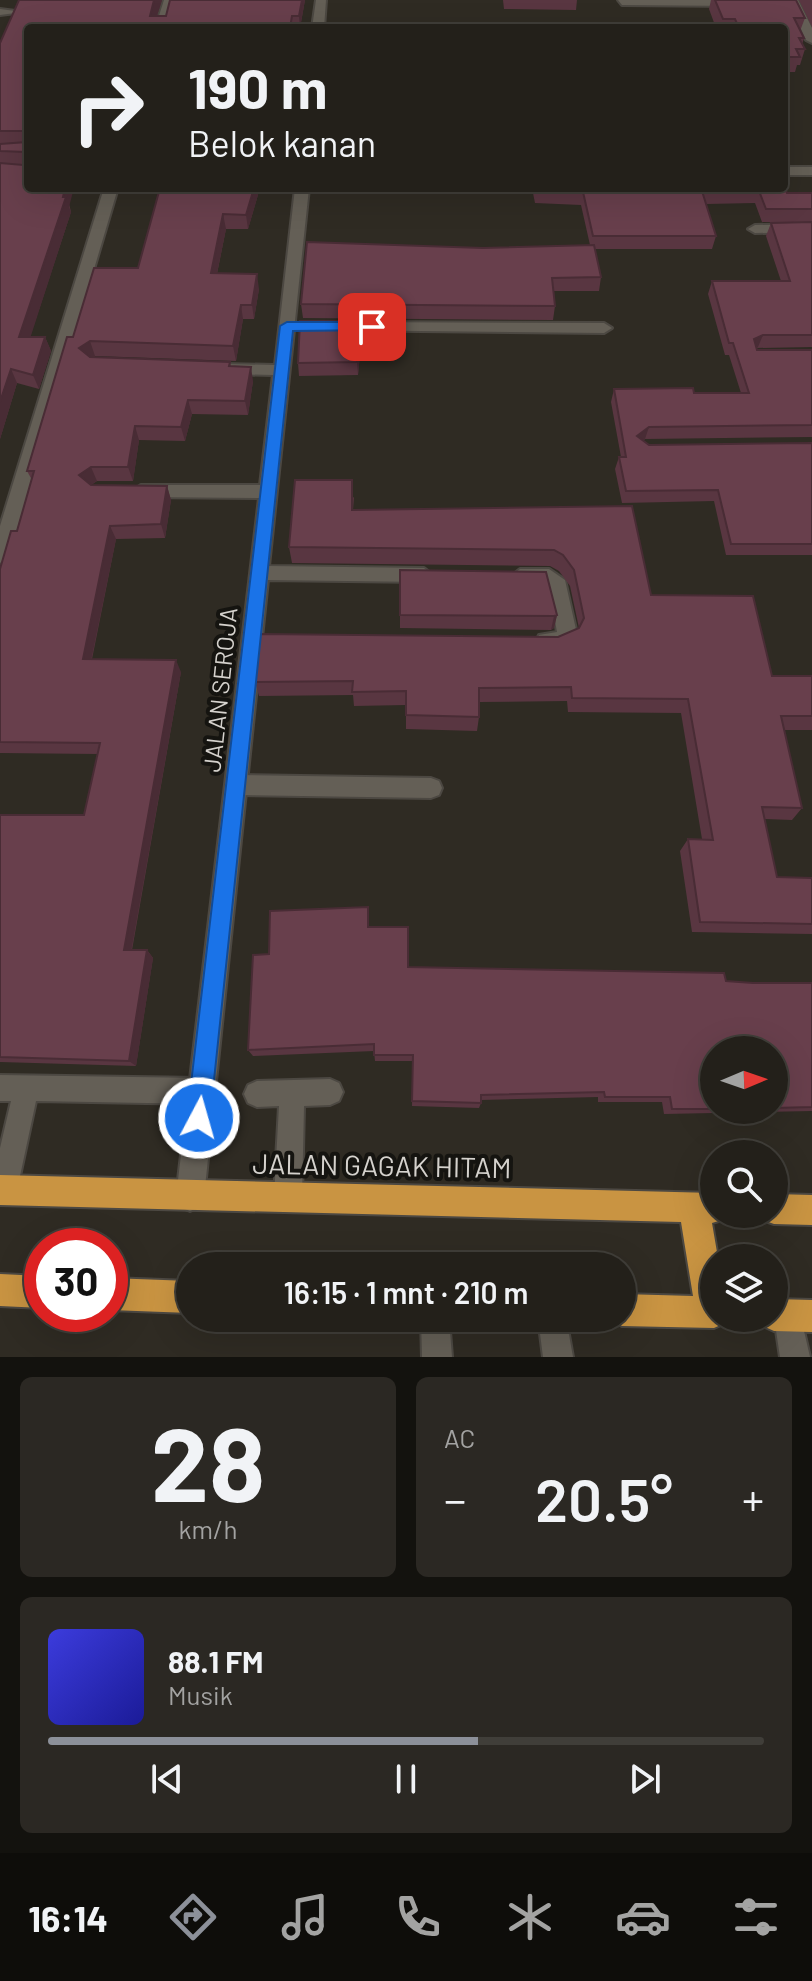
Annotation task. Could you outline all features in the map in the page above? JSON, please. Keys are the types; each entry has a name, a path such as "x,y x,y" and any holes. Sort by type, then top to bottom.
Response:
{"highway":[{"name":"JALAN GAGAK HITAM","path":"2,1190 700,1208"},
{"path":"788,1209 812,1210"},
{"path":"0,1290 24,1291"},
{"path":"128,1295 176,1296"},
{"path":"636,1310 700,1312"}],"street":[{"path":"6,0 0,12 18,12"},
{"path":"12,25 24,0"},
{"path":"162,24 169,0"},
{"path":"318,24 321,0"},
{"path":"622,2 748,3"},
{"path":"779,4 794,2 812,40"},
{"path":"788,171 812,171"},
{"path":"0,556 110,192"},
{"name":"JALAN SEROJA","path":"190,1197 237,785 260,638 260,573 281,370 301,326 302,192"},
{"path":"755,229 812,228"},
{"path":"301,326 604,328"},
{"path":"205,368 281,370"},
{"path":"128,490 268,492"},
{"path":"260,573 443,575"},
{"path":"504,576 549,576 558,585 565,637 554,641 522,641"},
{"path":"237,785 431,788"},
{"path":"2,1190 13,1089 201,1091"},
{"path":"257,1094 330,1092"},
{"path":"288,1197 292,1093"},
{"path":"791,1315 795,1357"},
{"path":"436,1332 437,1357"},
{"path":"554,1332 558,1357"}],"building":[{"path":"19,0 154,0 150,16 166,16 170,0 302,0 299,16 292,16 291,24 24,24 24,135 23,131 0,131 0,43"},
{"path":"715,0 796,0 805,18 794,18 804,38 799,38 805,49 796,49 800,57 788,57 788,24 737,24 735,19 723,19"},
{"path":"24,142 24,152 0,151 0,144"},
{"path":"24,158 24,192 64,192 63,197 66,197 19,337 45,337 33,375 11,369 0,402 0,163 23,165"},
{"path":"159,192 253,192 246,215 223,214 211,273 257,274 252,305 241,305 233,346 90,341 79,348 90,357 230,362 229,366 251,367 245,401 188,400 181,427 135,426 128,467 91,467 79,475 91,485 167,486 161,524 110,526 83,659 176,660 124,950 147,950 129,1061 0,1057 0,815 84,815 100,743 0,742 0,569 11,531 17,531 34,471 27,471 67,337 73,337 94,268 138,268"},
{"path":"583,192 702,192 716,236 593,236"},
{"path":"759,192 812,193 812,209 766,209"},
{"path":"812,222 812,335 763,335 754,339 757,350 812,350 812,425 649,427 637,436 649,445 812,443 812,544 731,544 718,490 626,491 619,457 626,457 614,389 693,388 694,393 749,393 733,343 729,343 712,281 790,281 771,223"},
{"path":"307,242 483,248 594,245 601,277 552,278 555,306 301,304"},
{"path":"300,321 361,321 357,362 298,363"},
{"path":"295,480 352,480 352,510 632,506 651,595 753,596 772,676 812,676 812,716 781,716 802,808 762,807 777,877 812,878 812,924 700,922 688,839 713,840 688,699 572,698 571,687 479,688 479,717 406,715 406,691 352,692 353,681 255,682 260,634 558,637 579,628 584,618 574,570 563,555 554,550 289,547"},
{"path":"400,570 546,572 557,615 400,615"},
{"path":"368,907 368,927 408,927 408,967 724,973 726,981 812,983 812,1107 788,1108 788,1036 700,1036 700,1109 672,1109 670,1097 605,1097 604,1092 481,1095 481,1103 412,1101 413,1055 374,1055 374,1044 248,1050 253,955 269,954 270,911"}],"route":[{"path":"199,1118 287,326 372,327"}]}
